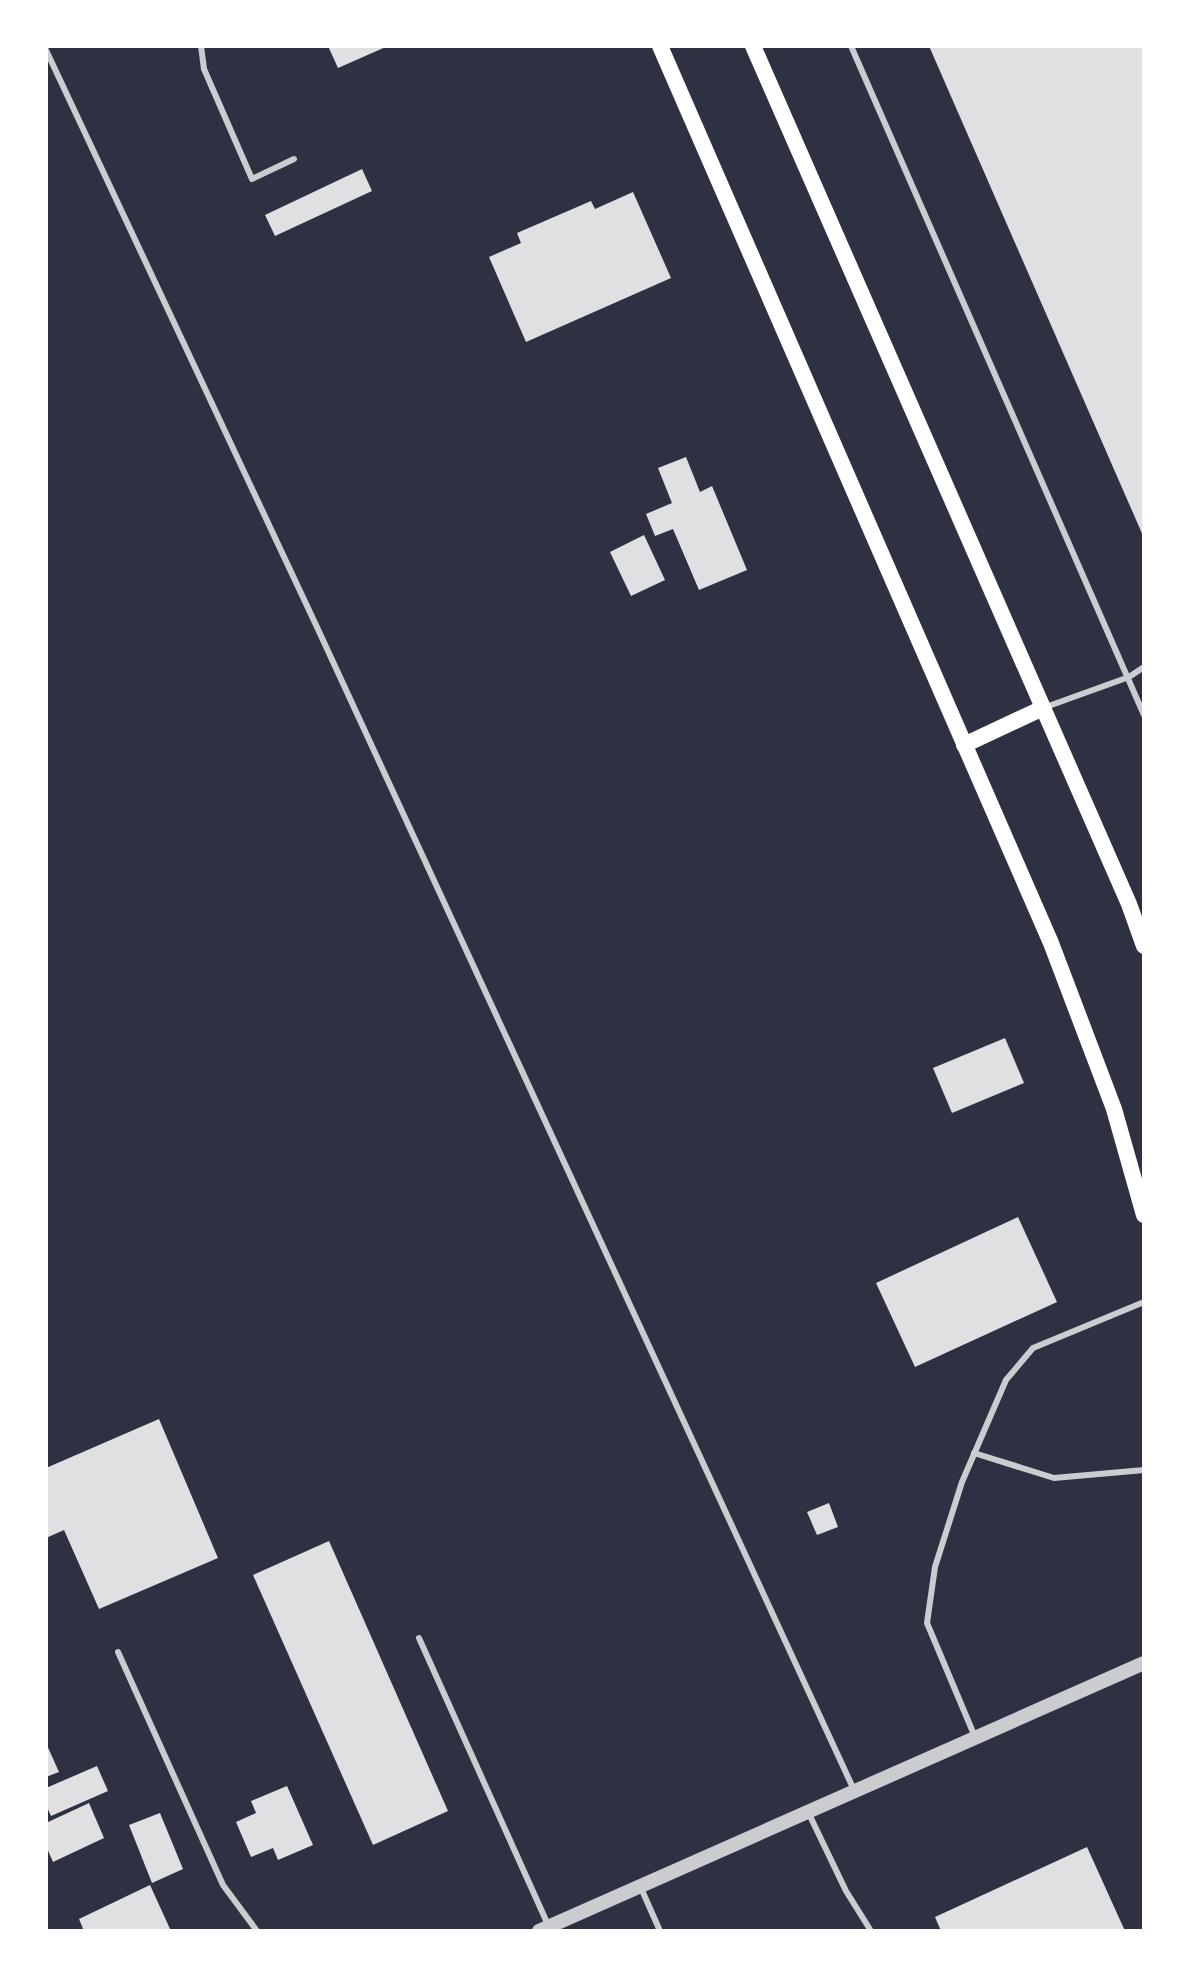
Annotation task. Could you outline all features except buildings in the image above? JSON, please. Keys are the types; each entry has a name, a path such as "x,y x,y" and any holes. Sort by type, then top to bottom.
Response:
{"main road":[{"path":"660,46 1061,970 1114,1109 1144,1215"},
{"path":"753,46 1129,904 1144,946"},
{"path":"964,745 1043,708"}],"street":[{"path":"544,1929 1144,1663"}],"lane":[{"path":"201,46 204,69 252,179 294,159"},
{"path":"851,46 1144,715"},
{"path":"46,50 854,1790"},
{"path":"1043,708 1129,677 1144,667"},
{"path":"975,1737 927,1623 935,1567 962,1482 1006,1380 1033,1348 1144,1302"},
{"path":"974,1453 1054,1478 1144,1470"},
{"path":"419,1638 544,1929"},
{"path":"118,1652 223,1885 257,1931"},
{"path":"808,1810 846,1891 871,1931"},
{"path":"639,1885 660,1931"}]}
